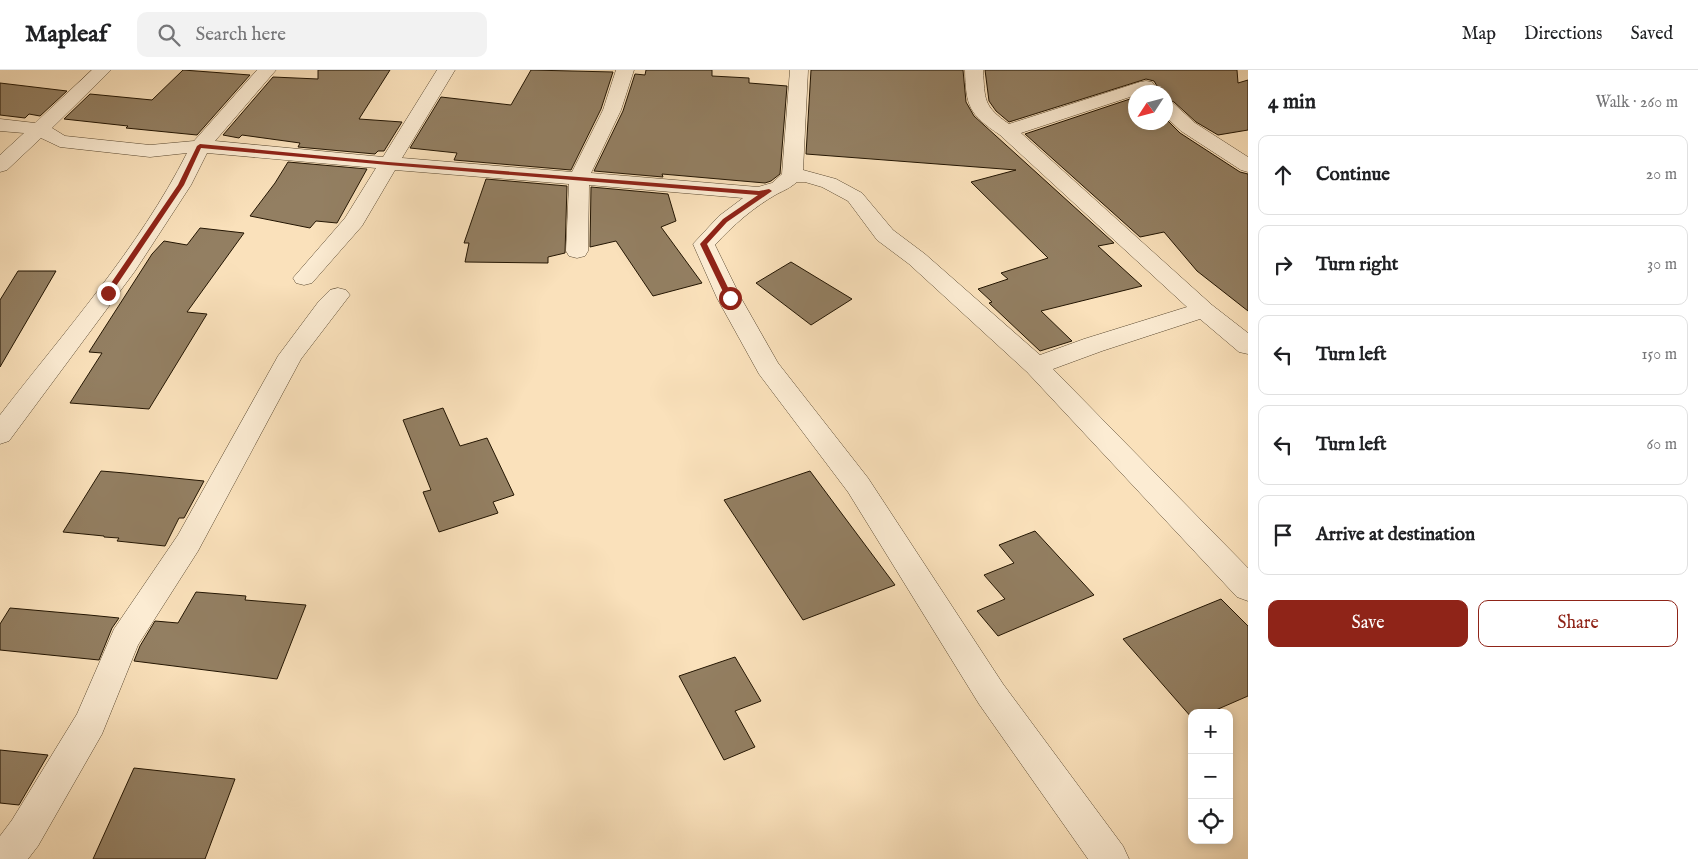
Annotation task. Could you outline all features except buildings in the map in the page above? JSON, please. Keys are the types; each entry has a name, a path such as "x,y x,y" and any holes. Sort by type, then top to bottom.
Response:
{"street":[{"path":"0,166 102,70"},
{"path":"0,434 127,266 181,185 200,146 267,70"},
{"path":"304,278 354,221 446,70"},
{"path":"576,251 579,178 612,110 625,70"},
{"path":"799,70 780,184 742,207 725,220 704,244 730,298 768,368 858,484 991,694 1110,859"},
{"path":"974,70 977,105 982,114 1007,131 1204,310 1248,346"},
{"path":"1007,131 1146,83"},
{"path":"1173,113 1188,127 1248,166"},
{"path":"0,124 40,129 60,140 150,151 200,146 759,193 806,176 829,183 855,197 885,235 917,259 1036,366 1248,588"},
{"path":"6,859 25,833 90,723 125,639 188,543 290,356 326,306 338,294"},
{"path":"1036,366 1093,345 1204,310"}],"route":[{"path":"108,293 181,185 200,146 759,193 769,191 725,220 704,244 730,298"}]}
